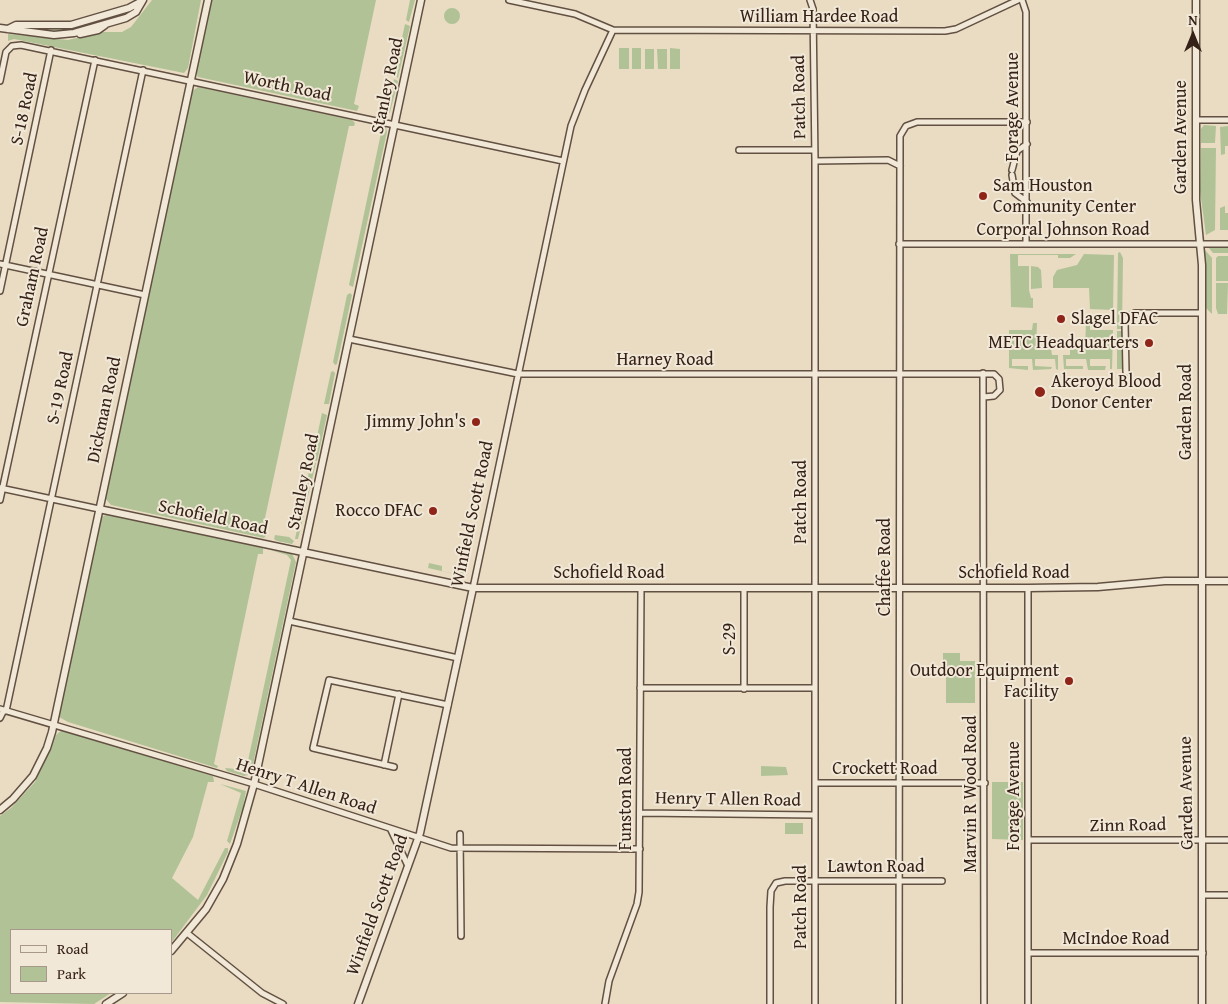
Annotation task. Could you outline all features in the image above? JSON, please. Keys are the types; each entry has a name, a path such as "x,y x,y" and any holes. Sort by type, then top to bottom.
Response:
{"street":[{"path":"0,28 54,35 74,33 132,15 139,8 142,0"},
{"path":"8,28 16,25 71,25 129,8 142,0"},
{"name":"Dickman Road","path":"0,810 13,799 33,776 47,748 54,723 208,0"},
{"name":"Stanley Road","path":"172,950 206,909 223,880 237,844 254,784 421,0"},
{"path":"509,0 575,14 613,30"},
{"name":"Patch Road","path":"810,0 813,9 815,160 815,1004"},
{"name":"William Hardee Road","path":"613,30 951,31 1018,0"},
{"name":"Forage Avenue","path":"1022,0 1026,12 1026,244"},
{"name":"Garden Avenue","path":"1196,0 1196,200 1200,244"},
{"name":"Winfield Scott Road","path":"358,1004 419,839 563,161 576,109 613,30"},
{"name":"Worth Road","path":"0,81 6,52 12,46 21,45 563,161"},
{"name":"S-18 Road","path":"0,291 3,265 51,50"},
{"name":"Graham Road","path":"0,500 1,488 95,60"},
{"name":"S-19 Road","path":"0,718 52,499 142,70"},
{"path":"1196,120 1228,120"},
{"name":"Chaffee Road","path":"899,1004 899,244 902,130 911,123 917,122 1027,122"},
{"path":"1027,144 1017,151 1012,172 1014,193 1027,202"},
{"path":"739,150 814,150"},
{"path":"815,160 888,160 900,166"},
{"name":"Corporal Johnson Road","path":"899,244 1228,244"},
{"name":"Garden Road","path":"1200,244 1202,313 1200,581"},
{"path":"3,265 145,295"},
{"path":"1126,372 1126,323 1128,316 1135,313 1202,313"},
{"name":"Harney Road","path":"349,339 518,374 984,373"},
{"path":"984,373 994,374 1000,379 998,394 984,398"},
{"name":"Marvin R Wood Road","path":"984,373 984,1004"},
{"name":"Schofield Road","path":"1,488 472,588 1028,588 1098,587 1166,581 1228,581"},
{"name":"Garden Avenue","path":"1200,581 1203,839 1202,1004"},
{"name":"Funston Road","path":"605,1004 609,981 637,904 640,849 641,588"},
{"name":"S-29","path":"744,588 744,689"},
{"name":"Forage Avenue","path":"1028,588 1028,1004"},
{"path":"289,621 458,658"},
{"path":"394,767 313,748 329,680 448,705"},
{"path":"640,688 815,688"},
{"path":"384,765 399,694"},
{"name":"Henry T Allen Road","path":"3,710 54,723 254,784 419,839 460,850 640,849"},
{"name":"Crockett Road","path":"815,783 985,783"},
{"name":"Henry T Allen Road","path":"640,813 815,815"},
{"path":"391,830 409,866"},
{"path":"460,834 461,936"},
{"name":"Zinn Road","path":"1028,840 1228,840"},
{"name":"Lawton Road","path":"770,1004 770,907 771,891 776,883 785,881 942,881"},
{"path":"1203,895 1228,895"},
{"path":"187,933 262,993 283,1004"},
{"name":"McIndoe Road","path":"1028,953 1203,953"},
{"path":"106,1004 121,994"}],"green space":[{"path":"152,0 201,0 188,68 184,73 14,39 8,41 8,34 68,40 102,32 122,32 131,27"},
{"path":"211,0 376,0 354,104 359,106 357,111 198,77 196,73"},
{"path":"410,0 415,0 409,22 406,20"},
{"path":"452,8 458,10 460,16 458,22 452,24 446,22 444,16 446,10"},
{"path":"79,24 80,28 61,32 26,29"},
{"path":"405,24 410,26 398,78 394,75"},
{"path":"619,48 629,48 629,69 619,69"},
{"path":"632,48 641,48 641,69 632,69"},
{"path":"670,48 680,49 680,69 670,69"},
{"path":"645,49 654,49 654,69 645,69"},
{"path":"657,49 667,49 667,69 658,69"},
{"path":"394,79 398,81 395,93 390,112 384,118 381,116 381,111 388,111"},
{"path":"198,87 352,120 355,123 354,126 349,126 262,532 268,533 264,538 111,505 105,498 191,92"},
{"path":"1204,125 1216,126 1215,143 1201,143 1201,129"},
{"path":"379,126 386,127 387,132 353,287 349,285 381,133 377,131"},
{"path":"1228,126 1228,146 1225,146 1225,154 1221,155 1220,127"},
{"path":"1201,148 1216,148 1215,230 1206,235 1200,191"},
{"path":"1225,206 1225,213 1228,213 1228,230 1220,230 1220,208"},
{"path":"1208,247 1228,247 1228,253 1213,253"},
{"path":"1205,250 1212,258 1212,314 1205,307"},
{"path":"1120,252 1123,258 1122,329 1117,329 1118,253"},
{"path":"1010,254 1076,254 1070,258 1058,258 1058,255 1018,255 1018,266 1029,266 1029,290 1031,298 1033,298 1033,308 1011,307"},
{"path":"1084,254 1114,255 1113,310 1090,309 1089,288 1053,288 1053,277 1057,270 1077,265"},
{"path":"1218,256 1228,256 1228,281 1216,281 1216,258"},
{"path":"1031,266 1038,267 1041,270 1042,288 1031,289"},
{"path":"1216,283 1228,283 1227,314 1218,314 1216,308"},
{"path":"350,293 352,295 337,364 335,365 333,362 347,295"},
{"path":"1033,323 1037,323 1036,348 1051,348 1052,355 1058,355 1058,370 1056,369 1055,359 1035,359 1035,366 1052,367 1051,369 1033,370 1032,359 1012,359 1012,366 1028,366 1028,370 1009,368 1009,330 1032,330"},
{"path":"1086,323 1090,323 1090,330 1113,330 1112,369 1110,369 1110,359 1090,359 1090,366 1106,366 1105,370 1088,370 1086,359 1066,359 1066,366 1083,366 1083,369 1064,369 1063,355 1070,355 1070,348 1085,348"},
{"path":"1117,331 1122,331 1122,369 1117,369"},
{"path":"331,372 335,373 329,404 324,404"},
{"path":"322,413 327,415 317,461 312,460"},
{"path":"311,462 316,463 298,539 295,539"},
{"path":"107,514 263,548 263,554 258,554 214,764 218,766 217,768 68,722 59,717 100,522 102,517"},
{"path":"275,535 289,537 294,541 292,544 277,541 274,539"},
{"path":"464,543 471,544 464,576 428,568 429,563 442,566 442,571 456,574 458,568 464,568 469,546"},
{"path":"270,550 292,554 296,562 252,769 248,775 244,776 227,771 225,768 246,770 291,560 287,555"},
{"path":"943,653 960,653 960,661 975,661 975,703 946,703 946,669 943,664"},
{"path":"62,730 213,776 214,782 208,782 193,837 172,878 198,900 225,848 228,848 228,852 207,895 172,942 172,929 10,929 10,994 109,994 94,1004 0,1002 0,816 11,808 35,782 56,735"},
{"path":"761,766 786,767 788,775 761,776"},
{"path":"992,782 1023,782 1023,840 992,839"},
{"path":"220,784 246,791 243,807 230,844 227,841 241,793"},
{"path":"785,823 803,823 803,834 785,834"}],"place":[{"name":"Sam Houston Community Center","path":"983,196"},
{"name":"Slagel DFAC","path":"1061,319"},
{"name":"METC Headquarters","path":"1149,343"},
{"name":"Akeroyd Blood Donor Center","path":"1040,392"},
{"name":"Jimmy John's","path":"476,422"},
{"name":"Rocco DFAC","path":"433,511"},
{"name":"Outdoor Equipment Facility","path":"1069,681"}]}
